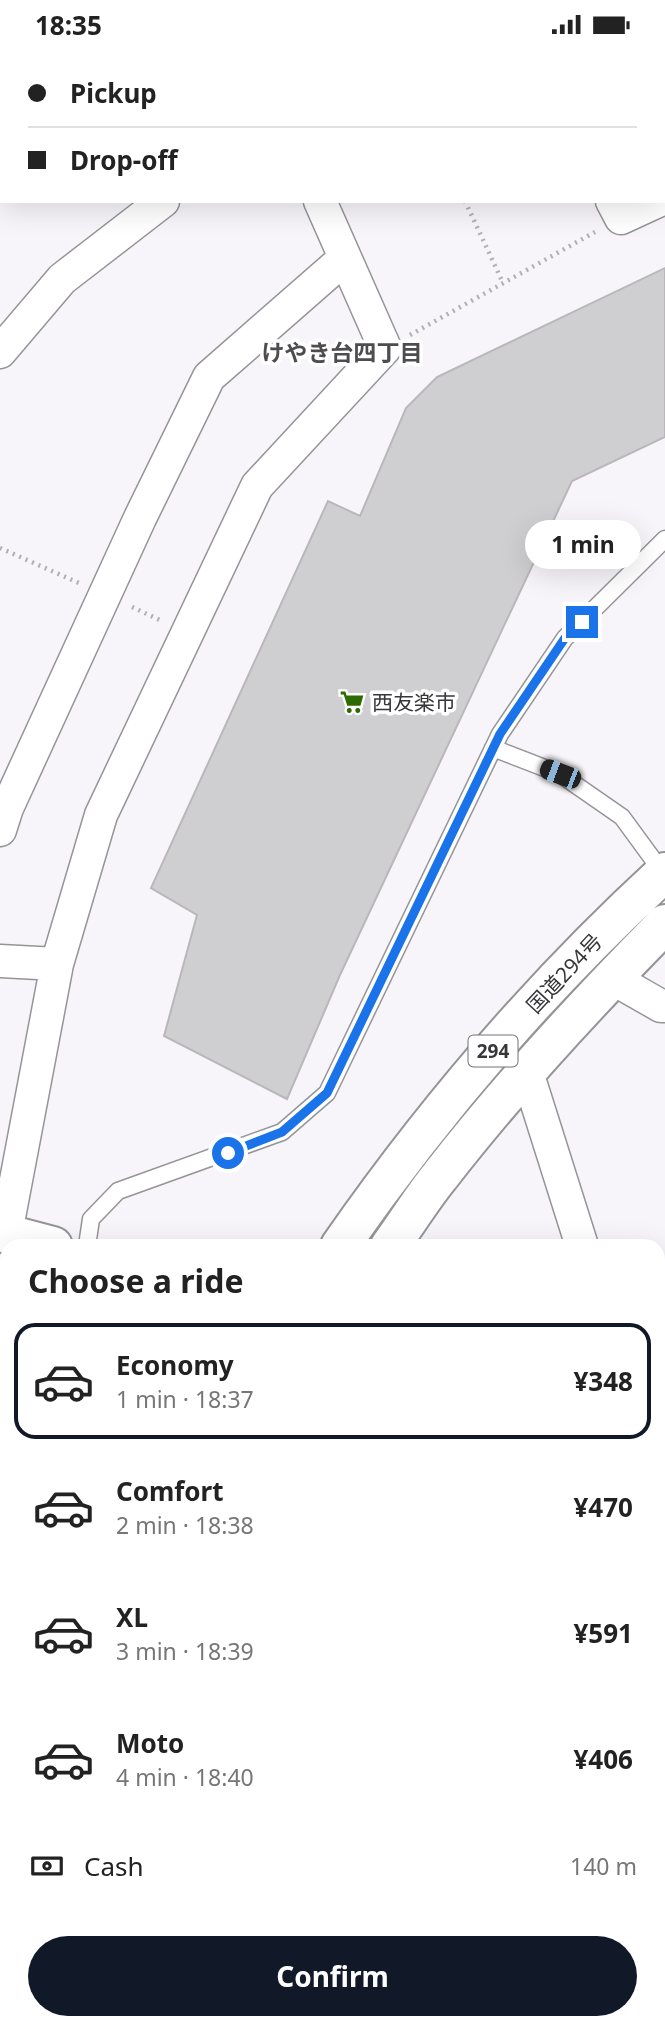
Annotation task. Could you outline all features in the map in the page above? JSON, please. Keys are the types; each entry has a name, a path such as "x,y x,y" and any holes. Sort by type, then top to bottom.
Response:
{"main road":[{"name":"国道294号","path":"345,1239 415,1143 518,1021 621,912 664,872"},
{"name":"国道294号","path":"395,1239 440,1176 527,1072 665,924"},
{"path":"3,1232 28,1239"}],"street":[{"path":"0,352 62,279 160,203"},
{"path":"3,1232 57,964 101,814 257,486 385,348 321,203"},
{"path":"616,210 649,203"},
{"path":"0,830 6,808 128,544 209,377 345,258"},
{"path":"0,961 57,964"},
{"path":"612,978 665,1006"},
{"path":"527,1072 573,1239"}],"lane":[{"path":"89,1239 91,1219 118,1191 282,1132 327,1093 500,734 565,638 665,539"},
{"path":"493,748 560,774 622,817 664,872"}],"path":[{"path":"466,203 503,283"},
{"path":"385,348 503,283 616,210"}],"building":[{"name":"西友楽市","path":"665,268 665,437 572,481 340,975 287,1099 164,1036 197,915 151,888 328,501 360,516 406,408 437,377"}],"place":[{"name":"西友楽市","path":"352,702"}],"district":[{"name":"けやき台四丁目","path":"342,352"}],"route":[{"path":"228,1153 282,1132 327,1093 500,734 565,638 582,622"}]}
